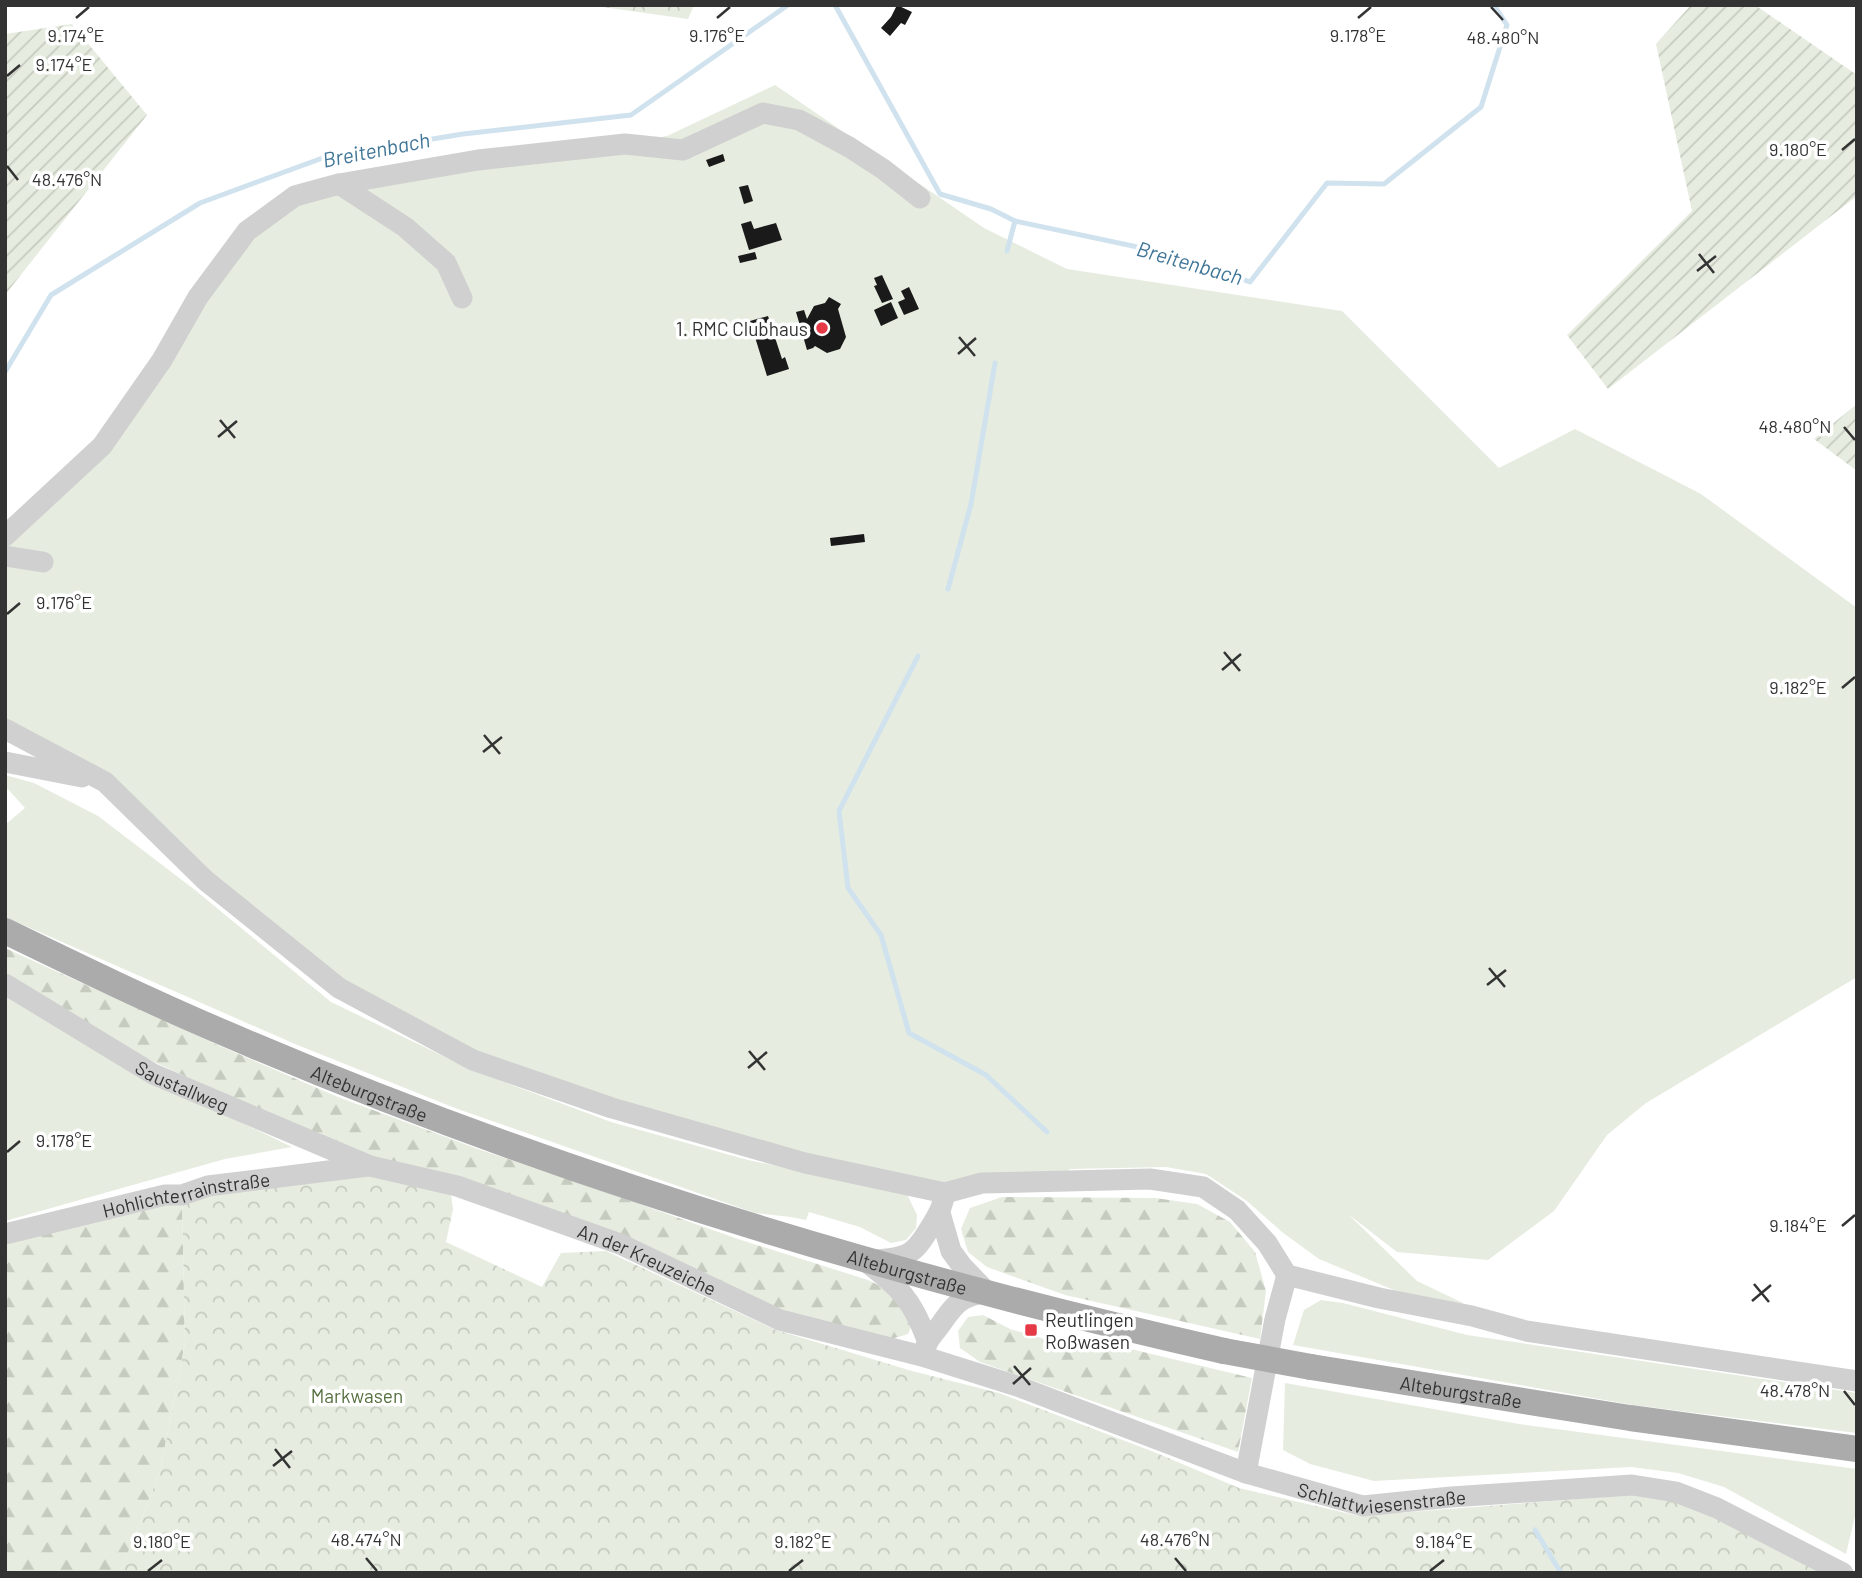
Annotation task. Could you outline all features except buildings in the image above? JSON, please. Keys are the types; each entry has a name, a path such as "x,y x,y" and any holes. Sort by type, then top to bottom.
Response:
{"main road":[{"name":"Alteburgstraße","path":"5,931 226,1034 443,1121 662,1198 863,1259 1119,1326 1311,1367 1630,1418 1857,1449"}],"street":[{"path":"5,536 102,446 162,360 198,298 247,231 295,196 339,184 478,160 625,144 682,150 763,113 799,120 849,147 920,198"},
{"path":"339,184 405,227 446,263 462,298"},
{"path":"5,556 43,562"},
{"path":"5,729 106,782 205,880 340,988 473,1060 612,1108 943,1203"},
{"path":"5,762 106,782"},
{"name":"Saustallweg","path":"5,984 153,1074 370,1166"},
{"name":"Hohlichterrainstraße","path":"5,1234 165,1195 182,1195 208,1186 370,1166"},
{"name":"An der Kreuzeiche","path":"370,1166 457,1186 620,1244 780,1320 925,1348"},
{"path":"863,1259 889,1259 912,1252 921,1243 943,1203 982,1184 1150,1179 1203,1187 1237,1210 1267,1243 1287,1275 1526,1331 1857,1381"},
{"path":"943,1203 951,1251 987,1292"},
{"path":"863,1259 907,1298 920,1321 925,1348"},
{"path":"1246,1474 1275,1320 1287,1275"},
{"path":"925,1348 954,1306 974,1295 987,1292"},
{"name":"Schlattwiesenstraße","path":"925,1348 1246,1474 1363,1506 1451,1497 1632,1485 1676,1492 1717,1508 1843,1573"}],"green space":[{"path":"588,5 694,5 688,19"},
{"path":"1691,5 1755,5 1857,75 1857,196 1608,389 1567,335 1692,211 1656,44"},
{"path":"72,24 147,115 5,295 5,34"},
{"path":"775,85 984,228 1067,269 1342,311 1499,468 1575,429 1701,494 1857,608 1857,977 1646,1103 1607,1135 1554,1211 1488,1260 1397,1252 1348,1214 1417,1281 1463,1303 1460,1311 1401,1293 1319,1259 1282,1232 1247,1201 1206,1174 1166,1167 1070,1169 1058,1181 945,1193 473,1060 339,988 106,782 5,729 5,536 102,446 198,297 295,196 667,136"},
{"path":"1857,404 1857,471 1814,439"},
{"path":"5,775 34,783 98,816 195,890 331,1002 472,1070 611,1122 748,1160 906,1192 917,1215 916,1228 906,1240 891,1243 860,1227 809,1212 806,1220 755,1213 455,1108 295,1044 5,917 5,825 25,808 5,786"},
{"path":"5,948 338,1097 478,1149 738,1239 868,1280 890,1291 912,1325 908,1334 888,1340 777,1309 318,1138 148,1059 5,975"},
{"path":"5,995 171,1088 292,1147 225,1159 5,1221"},
{"name":"Markwasen","path":"369,1173 451,1194 453,1209 446,1242 542,1287 561,1253 606,1251 776,1330 912,1371 999,1393 1154,1452 1239,1488 1359,1516 1630,1495 1673,1498 1713,1515 1821,1573 120,1573 160,1472 185,1343 182,1195"},
{"path":"182,1195 185,1343 160,1472 120,1573 5,1573 5,1234"},
{"path":"1002,1197 1155,1198 1197,1204 1230,1222 1255,1252 1266,1291 1260,1339 1065,1295 987,1267 968,1252 961,1229 970,1208"},
{"path":"1321,1300 1343,1303 1467,1335 1857,1393 1857,1433 1633,1405 1293,1345 1304,1310"},
{"path":"983,1315 1010,1329 1069,1346 1114,1345 1252,1378 1238,1452 980,1362 960,1348 958,1331 968,1317"},
{"path":"1285,1383 1519,1424 1857,1469 1857,1508 1846,1554 1724,1487 1678,1473 1631,1467 1374,1481 1310,1464 1283,1450"}],"waterway":[{"name":"Breitenbach","path":"5,372 51,295 200,203 328,156 463,134 631,115 788,5"},
{"name":"Breitenbach","path":"835,5 940,194 991,209 1015,221 1180,256 1250,282 1327,183 1384,184 1481,107 1507,25 1494,5"},
{"path":"1007,251 1015,221"},
{"path":"948,589 971,504 995,363"},
{"path":"918,656 839,811 848,888 881,935 909,1033 986,1075 1047,1132"},
{"path":"1535,1530 1561,1573"}],"place":[{"name":"1. RMC Clubhaus","path":"822,328"},
{"name":"Reutlingen Roßwasen","path":"1031,1330"}]}
